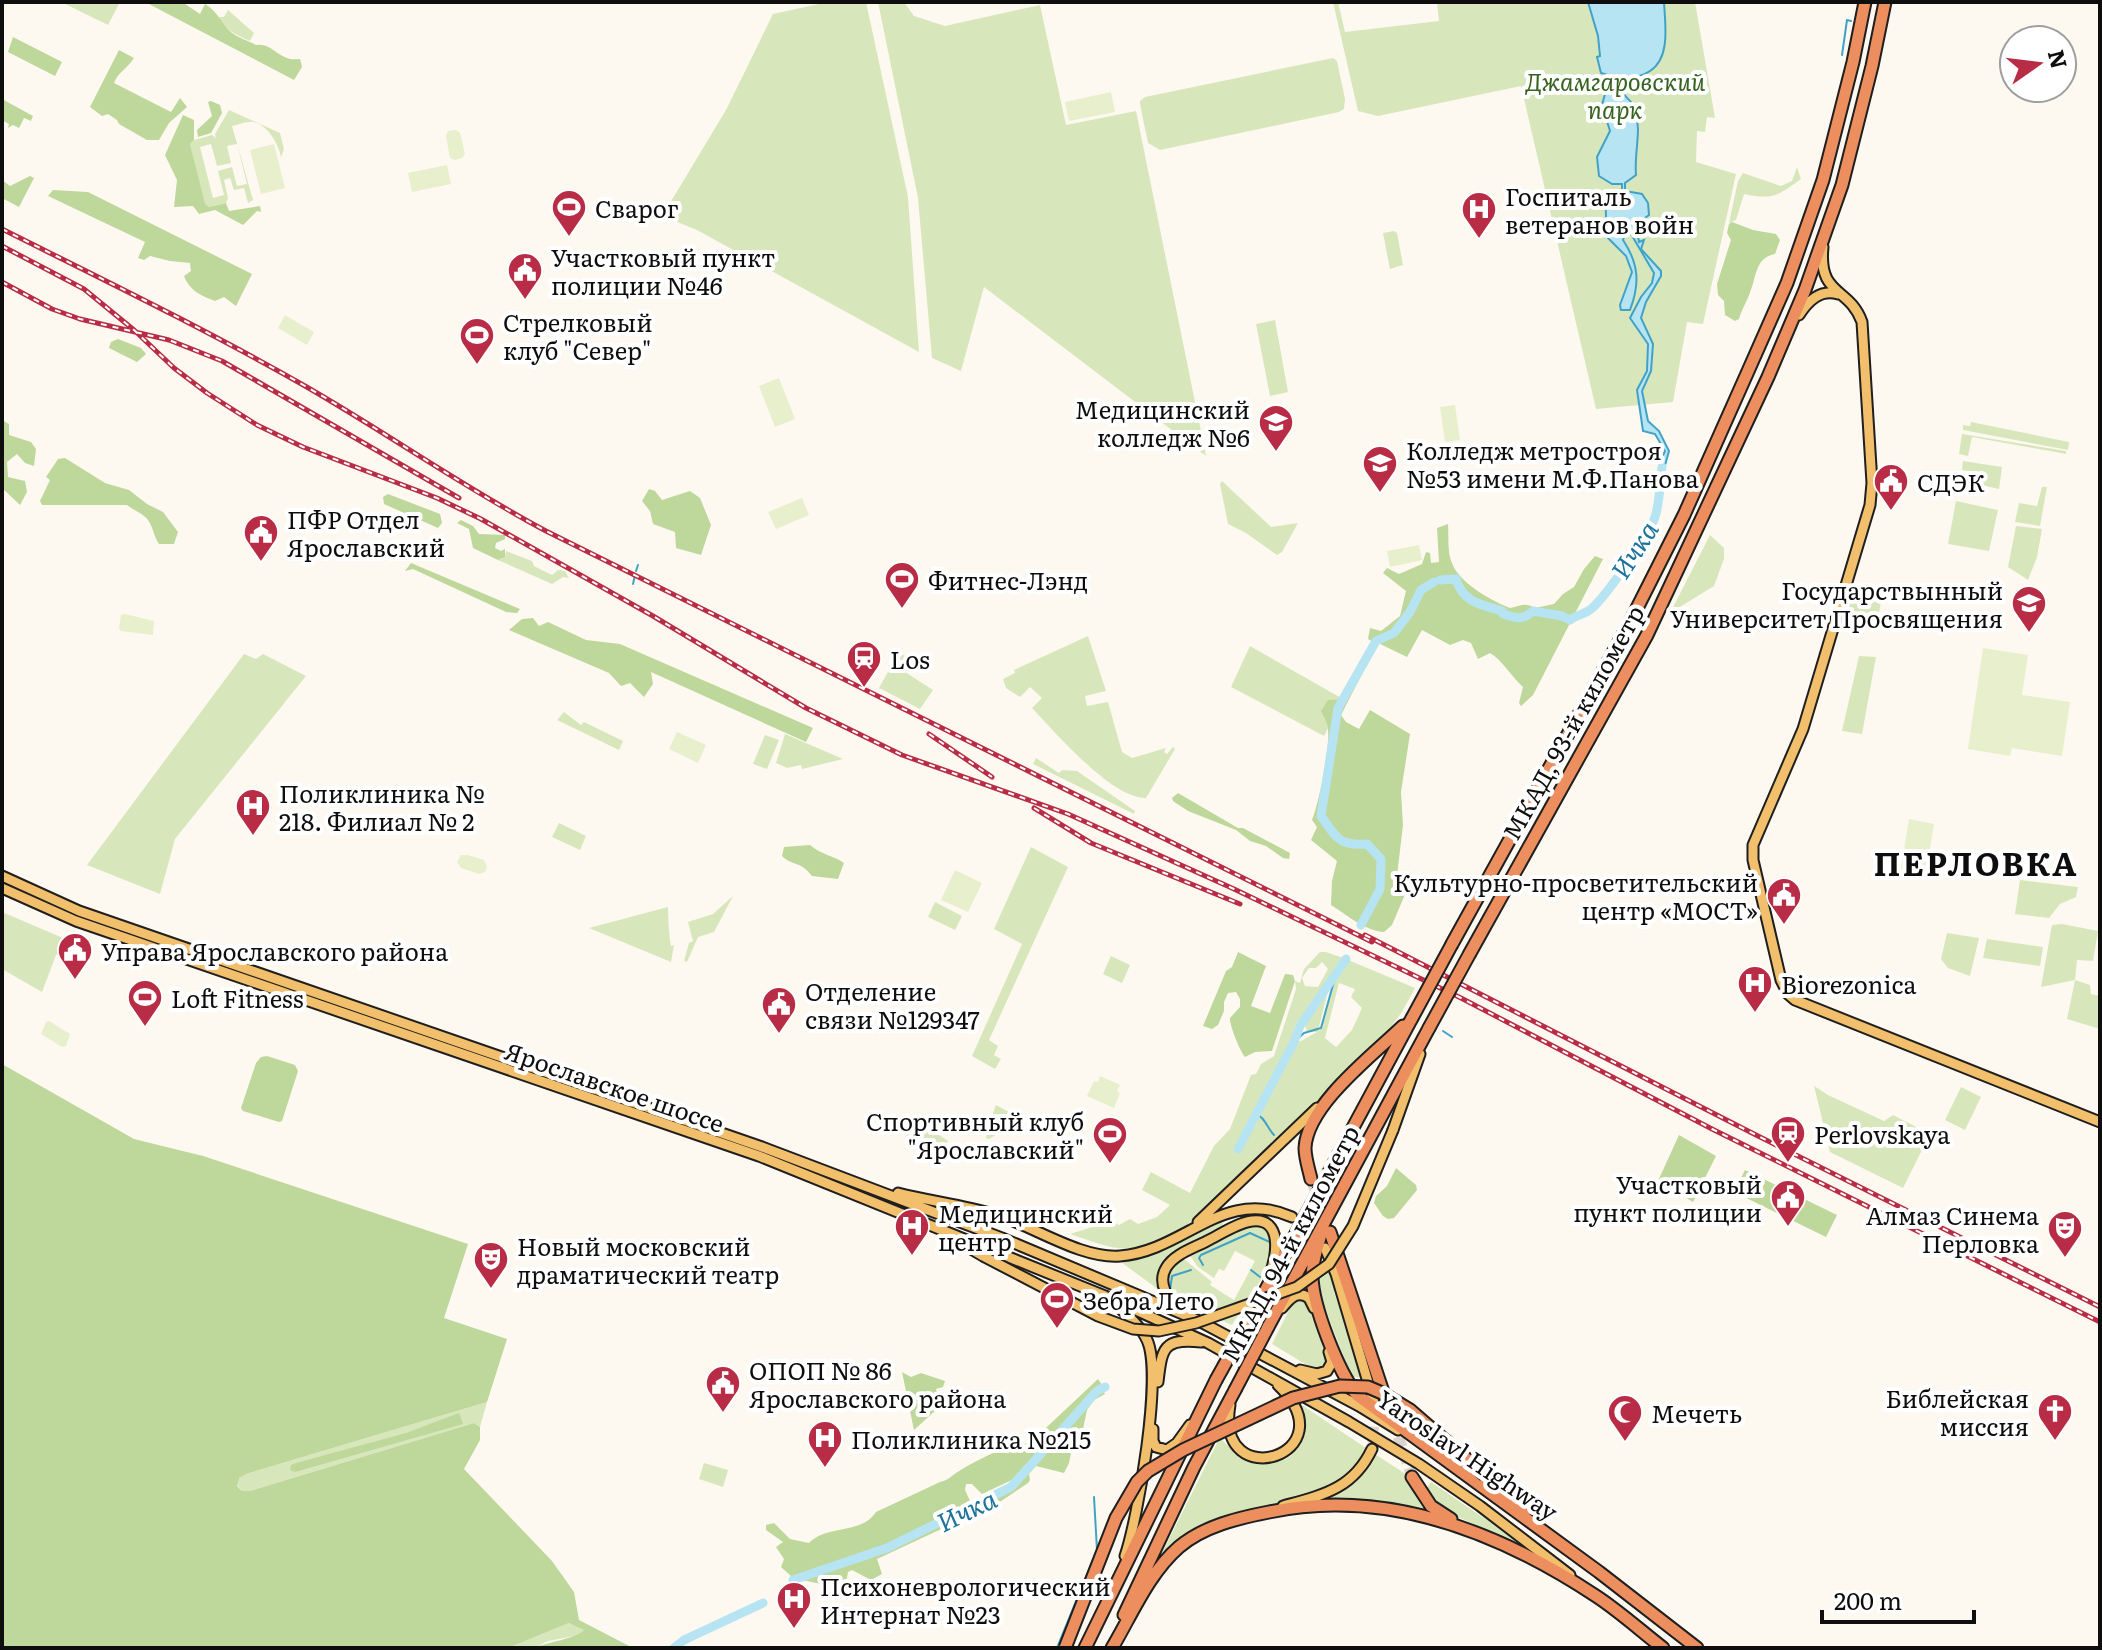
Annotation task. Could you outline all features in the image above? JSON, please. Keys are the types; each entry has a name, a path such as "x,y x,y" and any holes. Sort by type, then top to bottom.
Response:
{"highway":[{"name":"МКАД, 93-й километр","path":"1452,944 1660,564 1787,283 1829,158 1865,2"},
{"name":"МКАД, 93-й километр","path":"1470,953 1647,635 1732,457 1805,290 1824,240 1856,135 1885,2"},
{"name":"МКАД, 94-й километр","path":"1085,1648 1216,1380 1452,944"},
{"name":"МКАД, 94-й километр","path":"1110,1648 1151,1555 1233,1393 1270,1323 1327,1229 1470,953"},
{"path":"1311,1179 1305,1148 1311,1125 1331,1097 1412,1018"},
{"path":"1327,1229 1390,1413"},
{"path":"1327,1229 1313,1268 1314,1292 1342,1371 1357,1395 1370,1407 1430,1451"},
{"path":"1065,1648 1116,1518 1137,1482 1148,1471 1183,1450 1293,1398 1340,1386 1368,1387 1410,1410 1599,1572"},
{"name":"Yaroslavl Highway","path":"1430,1451 1599,1572 1697,1648"},
{"path":"1412,1477 1431,1506 1478,1534 1552,1568 1598,1597"},
{"path":"1110,1648 1160,1568 1181,1546 1219,1524 1302,1506 1364,1504 1409,1512 1478,1534"},
{"name":"Yaroslavl Highway","path":"1598,1597 1663,1648"}],"main road":[{"path":"1824,240 1824,276 1859,315 1865,342 1872,453 1870,505 1802,733 1753,842 1752,855 1781,980 1792,998 2100,1122"},
{"path":"1784,338 1810,300 1826,293 1842,297"},
{"name":"Ярославское шоссе","path":"2,876 79,911 325,1003 759,1156 1105,1296 1208,1343"},
{"name":"Ярославское шоссе","path":"2,888 76,921 762,1147 1076,1268 1197,1320"},
{"path":"923,1221 1098,1316 1133,1329 1159,1331 1196,1323 1297,1287 1329,1264 1353,1226 1393,1130 1429,1028"},
{"path":"1179,1236 1197,1223 1331,1097"},
{"path":"864,1184 995,1214 1093,1253 1112,1256 1134,1254 1217,1216 1243,1208 1269,1208 1292,1217"},
{"path":"1197,1320 1173,1304 1166,1294 1164,1271 1173,1260 1233,1228 1254,1221 1271,1229 1277,1250 1254,1311"},
{"path":"1325,1248 1336,1274 1375,1406"},
{"path":"1270,1323 1294,1295 1304,1294 1309,1298 1332,1362 1327,1371 1317,1374 1277,1362"},
{"path":"1105,1296 1139,1328 1147,1340 1153,1362 1137,1511 1116,1585"},
{"name":"Yaroslavl Highway","path":"1197,1320 1359,1406 1430,1451"},
{"path":"1199,1413 1172,1448 1161,1450 1156,1447 1152,1434 1164,1350 1176,1341 1208,1343"},
{"name":"Yaroslavl Highway","path":"1208,1343 1267,1374 1419,1464 1480,1506 1598,1597"},
{"path":"1233,1393 1228,1431 1232,1442 1240,1451 1260,1459 1281,1455 1290,1449 1299,1432 1298,1411 1293,1401 1267,1374"},
{"path":"1253,1515 1335,1489 1358,1472 1372,1449"}],"green space":[{"path":"61,2 120,2 108,25"},
{"path":"145,2 182,2 200,14 205,4 232,33 256,45 269,47 289,59 300,59 302,67 294,80"},
{"path":"828,2 866,2 908,197 919,352 664,213 726,110 773,14"},
{"path":"878,2 904,2 914,16 945,26 1040,5 1066,125 1136,111 1206,456 984,287 961,371 932,358 918,198"},
{"name":"Джамгаровский парк","path":"1333,2 1338,2 1345,32 1439,21 1437,2 1695,2 1715,118 1707,117 1705,132 1697,131 1696,162 1736,174 1703,324 1687,322 1673,402 1596,409 1521,86 1378,116 1358,111"},
{"path":"228,10 254,33 250,41 232,32 221,21 219,17 224,17"},
{"path":"13,37 62,62 55,76 8,52"},
{"path":"119,50 134,58 114,83 171,112 180,98 187,107 169,123 159,140 147,140 108,114 102,116 90,107"},
{"path":"1333,58 1337,61 1345,99 1344,109 1339,112 1160,150 1148,143 1140,104 1145,97"},
{"path":"1111,92 1115,112 1069,121 1065,102"},
{"path":"2,99 33,116 31,121 24,118 19,128 13,125 8,128 9,124 2,120"},
{"path":"208,102 220,105 222,113 211,133 198,137 197,130 212,116"},
{"path":"229,110 280,133 284,149 281,157 278,146 263,126 251,122 232,126 253,200 248,203 244,188 234,190 230,178 224,180 228,198 226,203 209,207 204,204 190,144 212,135 216,138 215,134","holes":["211,144 217,166 231,163 227,146 237,144 247,184 237,186 232,167 218,171 224,195 213,198 200,147"]},
{"path":"183,115 194,120 194,140 190,144 205,204 209,207 226,203 229,211 260,206 261,212 257,211 243,225 215,210 199,214 193,206 174,207 177,180 165,155"},
{"path":"448,131 460,133 465,154 455,160 450,158 446,136"},
{"path":"274,144 285,188 261,194 250,150"},
{"path":"447,165 451,184 412,192 408,173"},
{"path":"1797,167 1801,179 1780,193 1761,197 1744,194 1736,220 1729,223 1738,181 1743,173 1781,186 1792,181"},
{"path":"30,176 34,178 19,207 2,198 2,180 10,186"},
{"path":"53,190 88,192 252,274 236,306 224,297 215,301 192,289 184,276 191,271 190,263 150,256 144,260 138,258 145,242 48,196"},
{"path":"1732,222 1776,234 1780,240 1775,254 1760,264 1739,319 1735,321 1725,315 1724,301 1718,295 1717,284 1731,240 1727,233"},
{"path":"1394,231 1403,265 1390,269 1383,233"},
{"path":"285,315 314,332 307,345 278,328"},
{"path":"1275,320 1288,392 1270,396 1256,324"},
{"path":"118,339 141,348 146,354 137,362 109,348 111,342"},
{"path":"779,378 795,419 775,427 759,386"},
{"path":"1455,405 1460,440 1445,442 1440,407"},
{"path":"2,420 9,424 9,435 31,442 36,449 34,466 25,463 17,454 7,462 8,477 25,481 27,492 20,505 2,488"},
{"path":"1971,422 2069,442 2068,450 1963,430 1963,425 1970,426"},
{"path":"1962,434 2066,451 2066,454 1972,437 1968,456 1959,454"},
{"path":"65,458 105,483 129,490 163,512 178,532 174,544 159,544 148,520 127,505 42,505 40,501 50,480 46,477 58,459"},
{"path":"1963,461 2002,467 1999,489 1977,484 1978,473 1962,470"},
{"path":"1222,481 1271,527 1298,523 1282,552 1277,555 1228,524"},
{"path":"2042,487 2047,487 2040,526 2015,522 2019,503 2037,506"},
{"path":"649,489 662,500 690,491 700,498 711,525 701,555 676,548 675,532 653,524 650,511 642,501"},
{"path":"388,494 440,514 442,523 438,528 384,504 383,497"},
{"path":"802,498 809,515 776,529 768,512"},
{"path":"1956,501 1998,510 1989,551 1948,544"},
{"path":"461,520 473,526 479,534 505,535 505,539 496,543 495,548 505,549 505,557 498,560 473,548 469,529 457,523"},
{"path":"1448,524 1449,554 1461,577 1494,601 1510,608 1554,604 1574,587 1595,556 1603,559 1533,695 1521,706 1523,687 1490,653 1478,659 1471,643 1463,640 1450,645 1422,630 1407,657 1378,643 1341,715 1346,722 1359,729 1370,710 1410,734 1401,792 1403,825 1396,884 1405,887 1406,892 1392,925 1384,932 1377,931 1356,922 1331,905 1337,861 1311,840 1317,827 1312,820 1321,789 1328,738 1328,727 1321,711 1328,700 1343,699 1375,643 1368,639 1370,628 1381,631 1400,616 1406,591 1383,573 1387,568 1399,574 1422,564 1426,552 1430,553 1431,563 1439,562 1437,528"},
{"path":"2016,526 2042,529 2037,557 2028,580 2008,567"},
{"path":"1710,535 1724,548 1724,559 1714,586 1670,613"},
{"path":"1419,545 1422,560 1390,567 1387,551"},
{"path":"506,551 532,561 534,566 552,575 558,570 565,571 569,578 563,577 552,584 498,560 505,557"},
{"path":"411,563 520,609 517,613 506,612 413,569 405,571"},
{"path":"1852,591 1882,597 1878,618 1867,616 1841,626"},
{"path":"121,615 154,621 153,635 121,631"},
{"path":"533,618 539,626 548,622 586,640 620,644 813,728 806,742 651,672 653,684 644,697 630,683 621,686 609,673 509,630 522,619"},
{"path":"1088,636 1106,691 1085,696 1087,706 1108,702 1122,752 1132,758 1166,748 1164,752 1167,754 1173,747 1175,749 1146,798 1117,788 1069,747 1032,708 1042,698 1030,687 1020,697 1006,688 1003,679 1015,673 1014,670"},
{"path":"1250,646 1343,699 1324,736 1231,687"},
{"path":"1983,648 2028,655 2022,695 2070,702 2062,756 2012,748 2010,756 1968,749"},
{"path":"892,651 906,656 905,672 933,690 920,709 879,688 889,670 895,672 898,665 889,658"},
{"path":"244,654 256,659 263,654 306,676 175,839 160,894 87,865"},
{"path":"1859,656 1876,657 1862,734 1842,731"},
{"path":"564,712 581,725 584,722 623,741 619,750 557,720"},
{"path":"677,732 706,745 698,763 669,749"},
{"path":"785,734 843,759 802,769 801,765 787,768 776,763"},
{"path":"765,735 779,740 767,769 753,764"},
{"path":"1036,758 1059,773 1062,770 1077,771 1135,811 1134,814 1033,764"},
{"path":"1178,793 1238,828 1290,853 1289,859 1250,841 1236,830 1188,811 1173,801 1172,798"},
{"path":"1909,819 1934,824 1926,873 1901,869"},
{"path":"559,823 586,836 580,850 552,837"},
{"path":"810,845 844,863 838,879 812,876 782,856 784,847"},
{"path":"1031,847 1068,867 989,1040 998,1046 994,1055 1001,1059 995,1069 972,1056 1022,944 994,929"},
{"path":"461,855 484,860 487,867 485,872 479,874 461,868 457,862"},
{"path":"955,870 982,883 968,912 941,900"},
{"path":"2020,880 2078,887 2076,897 2060,904 2049,918 2015,914"},
{"path":"733,896 714,932 698,937 687,962 684,961 689,943 693,941 688,922 713,914"},
{"path":"935,902 962,916 955,930 928,917"},
{"path":"668,907 670,942 671,946 674,945 671,962 589,928"},
{"path":"2,912 89,949 75,958 62,953 56,955 42,992 2,969"},
{"path":"2052,925 2098,931 2093,961 2077,960 2075,980 2041,987"},
{"path":"1947,933 1979,938 1970,976 1948,968 1941,959"},
{"path":"1987,939 2043,947 2040,966 1983,958"},
{"path":"1238,952 1266,966 1251,1006 1270,1013 1285,974 1293,975 1295,981 1272,1051 1255,1052 1245,1057 1230,1021 1240,1007 1236,992 1228,993 1218,1025 1212,1029 1203,1026 1226,971 1232,967"},
{"path":"1320,952 1343,958 1296,1024 1292,1036 1295,1042 1317,1032 1307,1032 1305,1025 1330,983 1318,1031 1321,1029 1336,974 1346,959 1415,988 1382,1039 1229,1189 1193,1220 1155,1242 1127,1249 1070,1234 1112,1221 1119,1225 1130,1219 1138,1224 1157,1217 1170,1205 1142,1190 1151,1172 1190,1193 1214,1146 1230,1129 1251,1075 1256,1074 1261,1064 1274,1056 1296,989 1295,981 1300,983 1304,969","holes":["1322,962 1328,969 1318,987 1305,986 1302,978 1309,968 1316,968","1339,983 1355,989 1351,997 1362,1008 1352,1030 1336,1047 1325,1038"]},
{"path":"1111,956 1130,965 1122,983 1103,974"},
{"path":"2075,980 2090,985 2091,994 2100,996 2100,1029 2067,1019"},
{"path":"49,1021 70,1034 66,1046 62,1047 41,1034"},
{"path":"267,1056 295,1065 298,1071 282,1121 279,1122 241,1108 256,1063"},
{"path":"2,1064 134,1139 203,1156 468,1244 444,1318 507,1339 487,1402 246,1474 239,1478 237,1486 242,1491 250,1491 474,1423 480,1427 480,1440 464,1469 552,1561 574,1592 579,1620 633,1648 534,1648 575,1636 584,1630 569,1623 508,1648 2,1648"},
{"path":"1100,1076 1120,1085 1114,1108 1087,1096"},
{"path":"1814,1086 1884,1121 1893,1115 1930,1134 1903,1188 1830,1152"},
{"path":"1961,1087 1981,1097 1965,1130 1945,1120"},
{"path":"996,1105 1022,1119 989,1139 986,1138 990,1124 987,1122"},
{"path":"908,1121 929,1128 948,1141 945,1145 902,1134"},
{"path":"1679,1135 1716,1156 1693,1202 1658,1181"},
{"path":"1396,1168 1416,1185 1417,1190 1394,1218 1388,1219 1374,1203"},
{"path":"1745,1170 1837,1215 1826,1237 1734,1192"},
{"path":"1255,1210 1277,1213 1290,1221 1256,1214 1222,1222 1224,1229 1166,1262 1160,1273 1163,1293 1121,1262 1158,1252 1221,1220"},
{"path":"1254,1223 1267,1230 1272,1241 1271,1254 1266,1270 1232,1325 1177,1300 1168,1290 1167,1272 1180,1258 1212,1282 1210,1285 1234,1300 1255,1261 1235,1251 1224,1271 1219,1269 1214,1278 1198,1267 1190,1256"},
{"path":"1330,1271 1357,1367 1362,1366 1366,1379 1351,1376 1323,1303 1319,1280"},
{"path":"1301,1298 1308,1302 1328,1356 1325,1367 1315,1370 1272,1344 1294,1300"},
{"path":"902,1372 911,1377 921,1373 945,1381 943,1387 936,1389 940,1400 937,1409 914,1430"},
{"path":"1098,1379 1102,1385 1014,1479 982,1494 972,1484 966,1484 965,1490 971,1503 886,1545 792,1577 781,1567 784,1559 776,1547 783,1542 766,1530 766,1525 774,1523 790,1539 809,1543 825,1533 862,1524 876,1512 947,1480 981,1459 1032,1441"},
{"path":"1103,1390 1105,1394 1094,1400 1087,1410 1083,1429 1075,1433 1064,1473 1036,1466 1029,1474 1028,1483 991,1508 982,1508 973,1518 877,1559 882,1574 871,1580 852,1570 848,1572 845,1589 797,1579 889,1549 1011,1489"},
{"path":"487,1402 480,1427 474,1423 250,1491 242,1491 237,1485 238,1478 246,1474"},
{"path":"1302,1405 1366,1448 1352,1469 1333,1484 1310,1495 1206,1525 1181,1537 1161,1555 1220,1437 1234,1451 1250,1460 1266,1463 1280,1461 1292,1454 1301,1442 1305,1426"},
{"path":"459,1413 463,1424 295,1472 290,1470 291,1465 296,1463 406,1433"},
{"path":"1375,1454 1407,1475 1428,1514 1321,1500 1352,1483"},
{"path":"704,1463 728,1470 723,1487 699,1479"},
{"path":"1431,1482 1531,1550 1447,1512 1434,1503 1425,1490"},
{"path":"569,1623 585,1629 580,1635 548,1641 534,1648 508,1648"}],"water":[{"path":"1588,2 1664,2 1666,30 1661,58 1647,73 1625,80 1621,88 1634,106 1638,125 1636,175 1625,183 1625,191 1642,194 1648,203 1649,215 1645,218 1645,225 1636,223 1639,242 1644,240 1641,249 1661,271 1641,318 1653,344 1651,371 1642,391 1648,421 1659,431 1669,451 1662,476 1661,460 1665,451 1655,434 1643,431 1637,390 1647,371 1648,344 1630,318 1652,283 1654,273 1631,234 1625,235 1623,240 1635,266 1636,283 1630,310 1621,310 1632,272 1626,256 1607,237 1605,194 1622,191 1622,184 1612,184 1599,176 1597,157 1610,131 1602,105 1605,94 1614,90 1616,84 1612,76 1601,73 1597,57 1600,56 1598,36"}],"waterway":[{"path":"1842,55 1847,20 1851,21"},
{"name":"Ичка","path":"1440,580 1456,579 1468,598 1515,617 1526,616 1533,611 1570,620 1586,612 1598,603 1616,579 1651,525 1658,505 1662,467"},
{"path":"636,571 638,565"},
{"path":"633,584 635,575"},
{"name":"Ичка","path":"1361,925 1380,889 1381,859 1367,844 1350,844 1339,839 1321,816 1338,708 1376,641 1394,633 1421,590 1434,582"},
{"name":"Ичка","path":"1238,1149 1300,1026 1346,959"},
{"name":"Ичка","path":"1294,1042 1304,1033 1321,1028 1336,974"},
{"path":"1443,1031 1452,1037"},
{"path":"1256,1114 1274,1135"},
{"path":"1203,1265 1199,1258 1201,1255 1250,1233 1272,1243"},
{"path":"1170,1290 1172,1276 1191,1270"},
{"path":"1251,1270 1260,1277"},
{"name":"Ичка","path":"793,1580 887,1548 1011,1487 1097,1391 1105,1387"},
{"path":"1057,1648 1097,1550 1094,1497"},
{"name":"Ичка","path":"674,1648 684,1640 763,1603"}],"tunnel":[{"path":"1311,1179 1328,1224"},
{"path":"1292,1217 1320,1242"},
{"path":"1372,1449 1376,1413"},
{"path":"1393,1421 1412,1477"}],"railway":[{"path":"2,229 268,365 546,531 1372,942"},
{"path":"2,246 84,289 174,368 257,425 303,447 437,498 481,519 653,616 806,708 902,755 1068,814 1234,889 1461,998 1712,1129 2100,1322"},
{"path":"2,282 52,309 80,319 169,340 222,361 459,498"},
{"path":"929,734 992,777"},
{"path":"1034,808 1091,843 1240,904"},
{"path":"1365,935 2100,1307"}],"place":[{"name":"Сварог","path":"569,238"},
{"name":"Госпиталь ветеранов войн","path":"1479,240"},
{"name":"Участковый пункт полиции №46","path":"525,301"},
{"name":"Стрелковый клуб \"Север\"","path":"477,366"},
{"name":"Медицинский колледж №6","path":"1276,453"},
{"name":"Колледж метростроя №53 имени М.Ф.Панова","path":"1380,494"},
{"name":"СДЭК","path":"1891,512"},
{"name":"ПФР Отдел Ярославский","path":"261,563"},
{"name":"Фитнес-Лэнд","path":"902,610"},
{"name":"Государствынный Университет Просвящения","path":"2029,634"},
{"name":"Los","path":"864,689"},
{"name":"Поликлиника № 218. Филиал № 2","path":"253,837"},
{"name":"Культурно-просветительский центр «МОСТ»","path":"1784,926"},
{"name":"Управа Ярославского района","path":"75,981"},
{"name":"Biorezonica","path":"1755,1014"},
{"name":"Loft Fitness","path":"145,1028"},
{"name":"Отделение связи №129347","path":"779,1035"},
{"name":"Perlovskaya","path":"1788,1164"},
{"name":"Спортивный клуб \"Ярославский\"","path":"1110,1165"},
{"name":"Участковый пункт полиции","path":"1788,1228"},
{"name":"Медицинский центр","path":"912,1257"},
{"name":"Алмаз Синема Перловка","path":"2065,1259"},
{"name":"Новый московский драматический театр","path":"491,1290"},
{"name":"Зебра Лето","path":"1057,1330"},
{"name":"ОПОП № 86 Ярославского района","path":"723,1414"},
{"name":"Библейская миссия","path":"2055,1442"},
{"name":"Мечеть","path":"1625,1443"},
{"name":"Поликлиника №215","path":"825,1469"},
{"name":"Психоневрологический Интернат №23","path":"794,1630"}],"district":[{"name":"ПЕРЛОВКА","path":"1976,862"}]}
